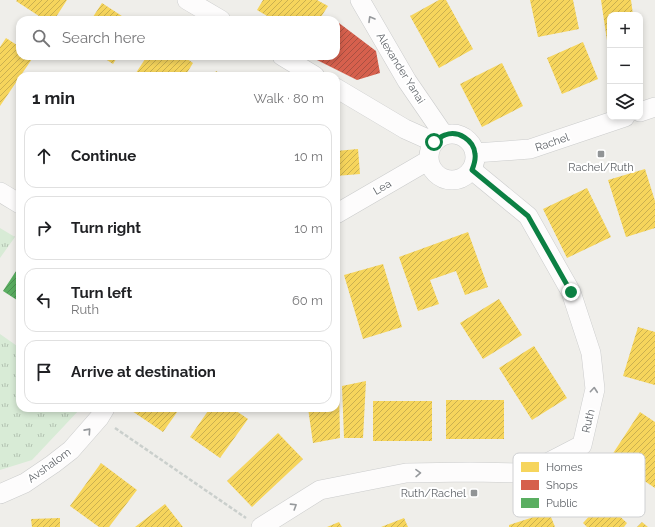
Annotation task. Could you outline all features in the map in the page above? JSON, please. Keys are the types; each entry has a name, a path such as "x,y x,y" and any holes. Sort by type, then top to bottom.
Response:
{"street":[{"path":"187,0 214,16"},
{"name":"Alexander Yanai","path":"360,0 439,138"},
{"path":"289,60 308,72"},
{"path":"340,90 405,129 439,138"},
{"path":"643,111 655,107"},
{"name":"Rachel","path":"473,162 530,149 616,120"},
{"path":"452,134 460,135 467,139 472,146 473,162 462,178 451,180 443,178 436,174 431,168 429,152 432,145 439,138 452,134"},
{"name":"Lea","path":"340,212 429,160"},
{"name":"Ruth","path":"473,162 528,216 571,292 591,353 596,389 582,445 567,453"},
{"path":"0,192 16,202"},
{"name":"Avshalom","path":"0,494 25,483 71,450 102,413"},
{"name":"Ruth","path":"254,523 320,490 406,473 513,473"}],"path":[{"path":"102,413 254,523"}],"green space":[{"path":"0,228 15,237 0,258"},
{"path":"0,334 16,345 16,412 77,412 32,460 0,470"}],"building: Homes":[{"path":"67,0 57,16 39,16 16,1"},
{"path":"263,0 317,0 328,6 322,16 267,16 257,10"},
{"path":"439,0 446,0 473,49 439,68 410,16"},
{"path":"530,0 573,0 579,29 538,37"},
{"path":"601,0 631,0 633,12 607,12 607,40"},
{"path":"102,3 122,16 94,16"},
{"path":"6,38 16,44 16,60 31,60 23,72 16,72 16,82 0,106 0,47"},
{"path":"583,42 598,79 562,94 547,58"},
{"path":"107,60 116,60 113,64"},
{"path":"144,60 189,60 193,63 187,72 137,72"},
{"path":"502,63 523,106 482,127 460,84"},
{"path":"358,149 360,174 340,176 340,151"},
{"path":"645,169 655,201 655,228 626,237 608,180"},
{"path":"587,188 611,237 567,258 543,209"},
{"path":"468,232 488,287 465,295 456,271 430,280 439,304 418,311 399,257"},
{"path":"383,264 402,327 363,339 344,275"},
{"path":"499,299 522,335 483,359 460,323"},
{"path":"638,327 655,332 655,385 623,376"},
{"path":"534,346 567,398 532,420 499,368"},
{"path":"366,381 363,438 344,438 342,386"},
{"path":"446,400 504,400 504,439 446,439"},
{"path":"373,401 432,401 432,441 373,441"},
{"path":"133,412 177,412 163,432"},
{"path":"207,412 238,412 248,419 220,458 190,437"},
{"path":"309,412 339,412 340,438 313,443"},
{"path":"640,412 655,422 655,488 645,481 645,453 613,453"},
{"path":"278,433 303,459 252,507 227,481"},
{"path":"101,463 137,490 109,527 99,527 70,506"},
{"path":"165,504 183,527 135,527"},
{"path":"534,517 551,517 555,527 509,527 509,525"},
{"path":"588,517 620,517 627,523 624,527 587,527 583,523"},
{"path":"60,518 60,527 32,527 31,519"},
{"path":"404,518 408,527 381,527"},
{"path":"339,522 342,527 327,527"},
{"path":"642,522 648,527 637,527"}],"building: Shops":[{"path":"340,24 376,51 380,73 357,80 317,60 340,60"}],"building: Public":[{"path":"16,271 16,299 3,291"}],"place":[{"name":"Rachel/Ruth","path":"601,154"},
{"name":"Ruth/Rachel","path":"474,493"}],"route":[{"path":"434,142 444,135 452,134 460,135 467,139 475,154 475,162 472,170 528,216 571,292"}]}
